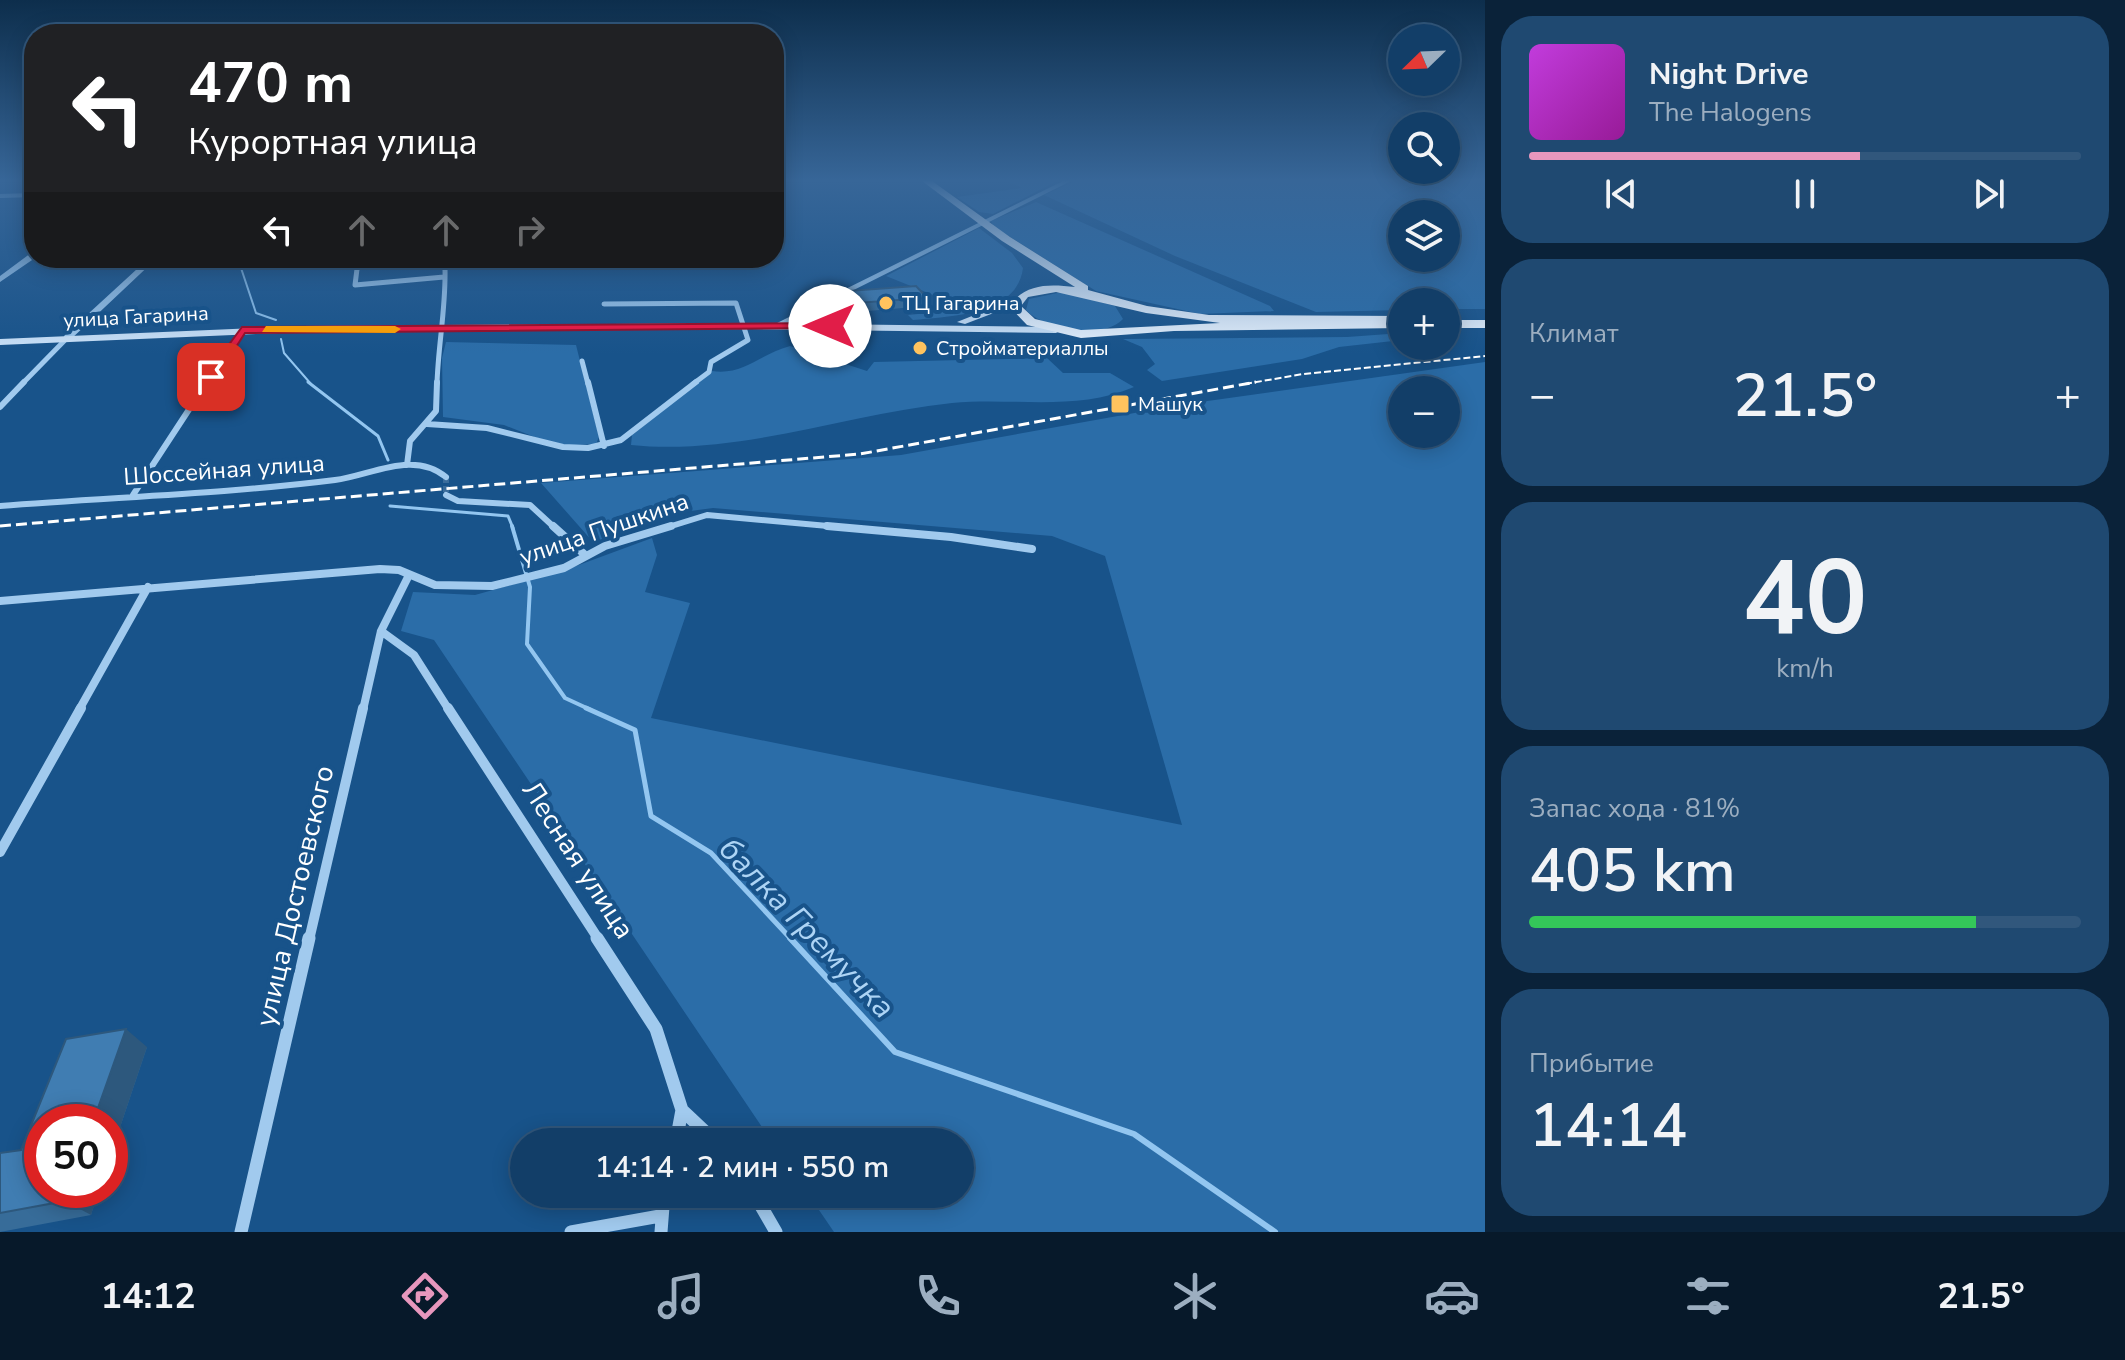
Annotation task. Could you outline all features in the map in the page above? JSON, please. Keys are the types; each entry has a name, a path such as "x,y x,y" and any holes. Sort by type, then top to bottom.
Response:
{"main road":[{"path":"1006,239 1033,266 1036,274 1030,292"},
{"path":"1006,239 1060,275 1125,308 1131,318 1115,331"},
{"path":"1388,322 1211,319 1154,311 1069,290 1030,292 1017,301 1017,311 1023,317 1056,330 1092,334 1216,325 1388,322"},
{"name":"улица Гагарина","path":"945,326 1017,301"},
{"path":"1460,322 1485,322"},
{"name":"улица Гагарина","path":"0,342 302,329 945,326 1056,330"}],"street":[{"path":"775,326 954,238"},
{"path":"0,280 24,262"},
{"path":"0,407 67,338 142,268"},
{"path":"357,268 355,285 444,277"},
{"path":"407,465 410,441 436,411 439,329 446,300 444,268"},
{"path":"427,424 478,426 566,450 604,446 621,440 709,372 711,362 748,340 746,326 736,303 604,304"},
{"path":"133,495 242,330"},
{"path":"582,361 604,446"},
{"name":"Шоссейная улица","path":"0,506 340,480 407,465 434,467 446,477"},
{"path":"446,495 458,501 530,505 584,554"},
{"name":"улица Пушкина","path":"0,601 380,569 399,570 408,577 448,586 492,586 564,568 584,554 707,515 951,537 1032,549"},
{"name":"улица Достоевского","path":"241,1232 381,631 408,577"},
{"path":"0,852 148,587"},
{"name":"Лесная улица","path":"381,631 414,655 656,1029 682,1110 679,1128"},
{"path":"682,1110 701,1128"},
{"path":"661,1208 661,1232"},
{"path":"762,1208 776,1232"},
{"path":"571,1232 660,1216"}],"shaded area":[{"path":"959,238 993,238 1012,253 1023,268 1018,284 1008,296 995,304 962,314 913,320 908,315 968,309 886,276"},
{"path":"1013,238 1118,238 1270,306 1274,311 1200,314 1096,291"},
{"path":"1137,238 1388,238 1388,272 1460,272 1460,238 1485,238 1485,309 1460,309 1460,288 1388,288 1388,310 1316,312"},
{"path":"1062,292 1115,306 1123,319 1102,330 1074,330 1046,323 1026,310 1029,299"},
{"path":"1388,334 1388,342 1339,347 1302,359 1162,381 1147,370 1155,364 1142,347 1123,339"},
{"path":"446,342 576,345 599,437 596,444 557,446 504,425 443,417 442,358"},
{"path":"790,346 867,371 874,362 1047,358 1063,373 1110,373 1134,387 1090,399 952,403 912,408 712,445 631,445 632,435 712,371 733,370"},
{"path":"1485,362 1485,1232 834,1232 818,1208 974,1208 974,1128 763,1128 434,640 401,631 413,592 475,595 568,569 652,538 657,555 645,592 690,603 651,718 1182,825 1105,556 1052,536 713,508 683,512 593,542 541,483 901,455 1179,405"}],"building":[{"path":"916,286 927,298 856,303 848,291"},
{"path":"126,1029 99,1104 40,1104 66,1039"},
{"path":"24,1143 24,1208 27,1208 0,1213 0,1153 21,1150"}],"waterway":[{"name":"балка Гремучка","path":"241,268 256,313 276,320"},
{"name":"балка Гремучка","path":"281,339 284,353 311,384"},
{"name":"балка Гремучка","path":"308,382 378,436 388,460"},
{"name":"балка Гремучка","path":"390,506 508,516 513,528"},
{"name":"балка Гремучка","path":"512,526 530,587 527,644 565,698 591,710"},
{"name":"балка Гремучка","path":"586,708 635,730 651,816 711,853 792,940"},
{"name":"балка Гремучка","path":"790,938 895,1052 1134,1134 1275,1232"}],"tunnel":[{"path":"446,477 446,495"}],"railway":[{"path":"1245,384 1303,374 1485,356"},
{"path":"1245,384 1256,382"},
{"path":"0,526 860,454 1245,384"}],"slow traffic":[{"path":"266,330 395,329"}],"place":[{"name":"ТЦ Гагарина","path":"886,303"},
{"name":"Стройматериаллы","path":"920,348"},
{"name":"Машук","path":"1120,404"}],"route":[{"path":"211,377 242,330 830,326"}]}
